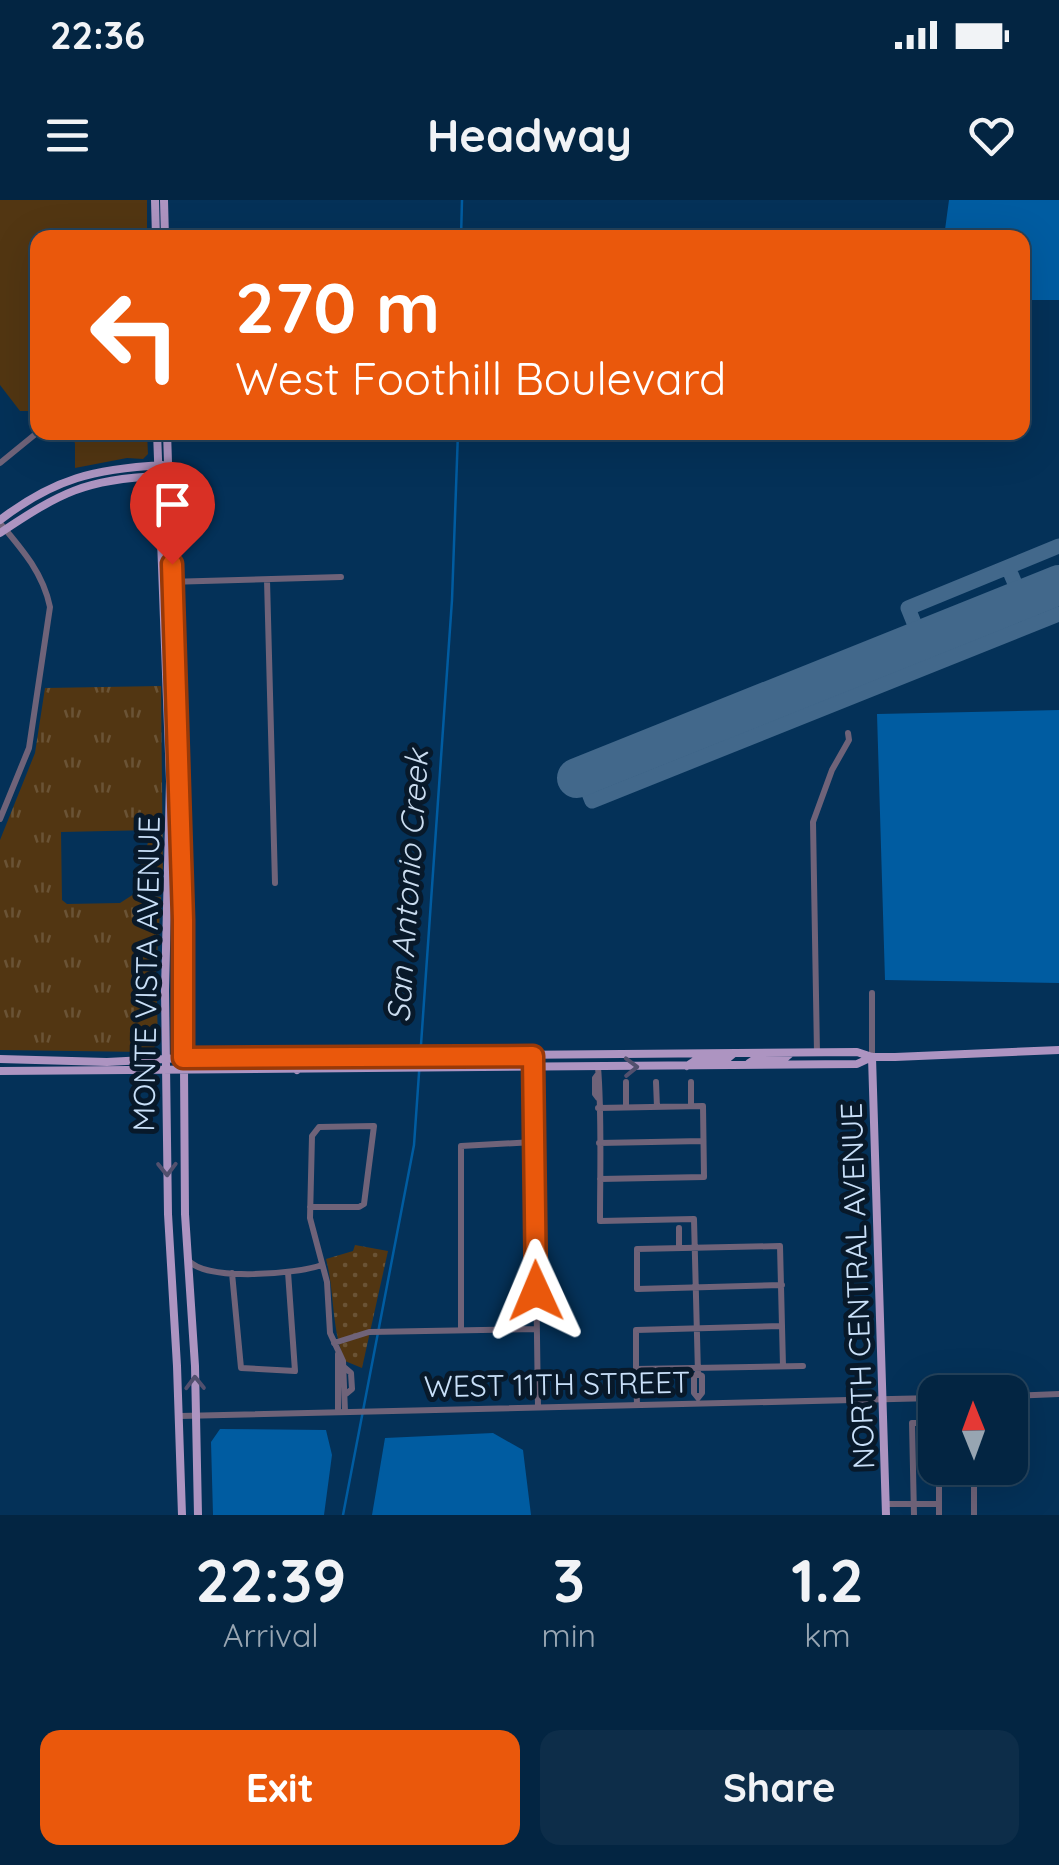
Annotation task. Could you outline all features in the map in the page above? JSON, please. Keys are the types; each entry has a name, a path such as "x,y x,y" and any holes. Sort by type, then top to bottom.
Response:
{"main road":[{"path":"155,200 156,230"},
{"path":"164,200 165,230"},
{"name":"MONTE VISTA AVENUE","path":"157,440 170,782 166,1061 169,1259 180,1416 182,1515"},
{"name":"MONTE VISTA AVENUE","path":"167,440 183,920 187,1260 198,1515"},
{"path":"1,526 66,491 169,470"},
{"path":"0,1059 166,1061 817,1052 857,1052 872,1057 1059,1050"},
{"path":"749,1065 755,1060 785,1058 791,1053"},
{"path":"687,1066 696,1060 727,1060 733,1054"},
{"path":"297,1070 305,1064 332,1062 336,1057"},
{"path":"0,1070 598,1071 857,1064 872,1057"},
{"name":"NORTH CENTRAL AVENUE","path":"872,1057 886,1515"}],"street":[{"path":"0,450 3,461 30,439"},
{"path":"0,819 29,748 50,608 46,587 36,569 1,526"},
{"path":"161,583 341,578"},
{"path":"267,580 275,883"},
{"path":"817,1052 814,822 832,770 849,740 848,732"},
{"path":"872,994 872,1057"},
{"path":"533,1056 538,1407"},
{"path":"598,1071 600,1221 694,1219 698,1371 694,1376 698,1401"},
{"path":"626,1082 626,1107"},
{"path":"656,1082 657,1107"},
{"path":"691,1082 691,1106"},
{"path":"598,1108 703,1106 704,1141 704,1177 600,1179"},
{"path":"310,1208 364,1204 374,1126 319,1126 314,1130 310,1208 327,1282 330,1333 341,1368 345,1394 342,1412"},
{"path":"599,1143 704,1141"},
{"path":"461,1330 461,1146 534,1142"},
{"path":"678,1228 679,1248"},
{"path":"782,1286 637,1289 637,1249 780,1246 782,1286 783,1366"},
{"path":"187,1260 201,1270 232,1274 288,1272 322,1265"},
{"path":"232,1274 241,1368 295,1372 288,1272"},
{"path":"638,1405 636,1330 782,1326"},
{"path":"334,1343 369,1332 537,1328"},
{"path":"636,1369 698,1371 803,1366"},
{"path":"341,1368 342,1412"},
{"path":"1028,1395 1059,1394"},
{"name":"WEST 11TH STREET","path":"180,1416 918,1398"},
{"path":"914,1515 912,1423 918,1423"},
{"path":"939,1485 940,1515"},
{"path":"974,1485 974,1515"},
{"path":"886,1504 939,1504"}],"green space":[{"path":"0,200 147,200 147,230 30,230 30,411 20,411 0,385"},
{"path":"73,440 147,440 148,454 143,459 127,458 75,468"},
{"path":"161,686 163,882 135,883 152,830 61,832 62,900 67,904 120,903 134,894 161,897 156,972 158,1041 146,1052 0,1050 0,840 35,753 45,688"},
{"path":"355,1245 388,1251 362,1368 345,1361 341,1349 326,1259 353,1251"}],"water":[{"path":"949,200 1059,200 1059,300 1030,300 1030,230 945,230"},
{"path":"1059,710 1059,983 885,980 877,714"},
{"path":"220,1429 326,1430 332,1455 324,1515 213,1515 211,1442"},
{"path":"493,1433 523,1450 531,1515 372,1515 385,1438"}],"waterway":[{"name":"San Antonio Creek","path":"461,230 462,200"},
{"name":"San Antonio Creek","path":"343,1515 414,1145 452,600 458,440"}],"taxiway":[{"path":"931,665 908,608 1059,546"},
{"path":"1008,567 1032,624"},
{"path":"582,776 592,801 1059,614"},
{"path":"725,719 735,743"}],"runway":[{"path":"577,778 1059,585"}],"route":[{"path":"172,564 183,920 183,1058 533,1056 536,1291"}]}
